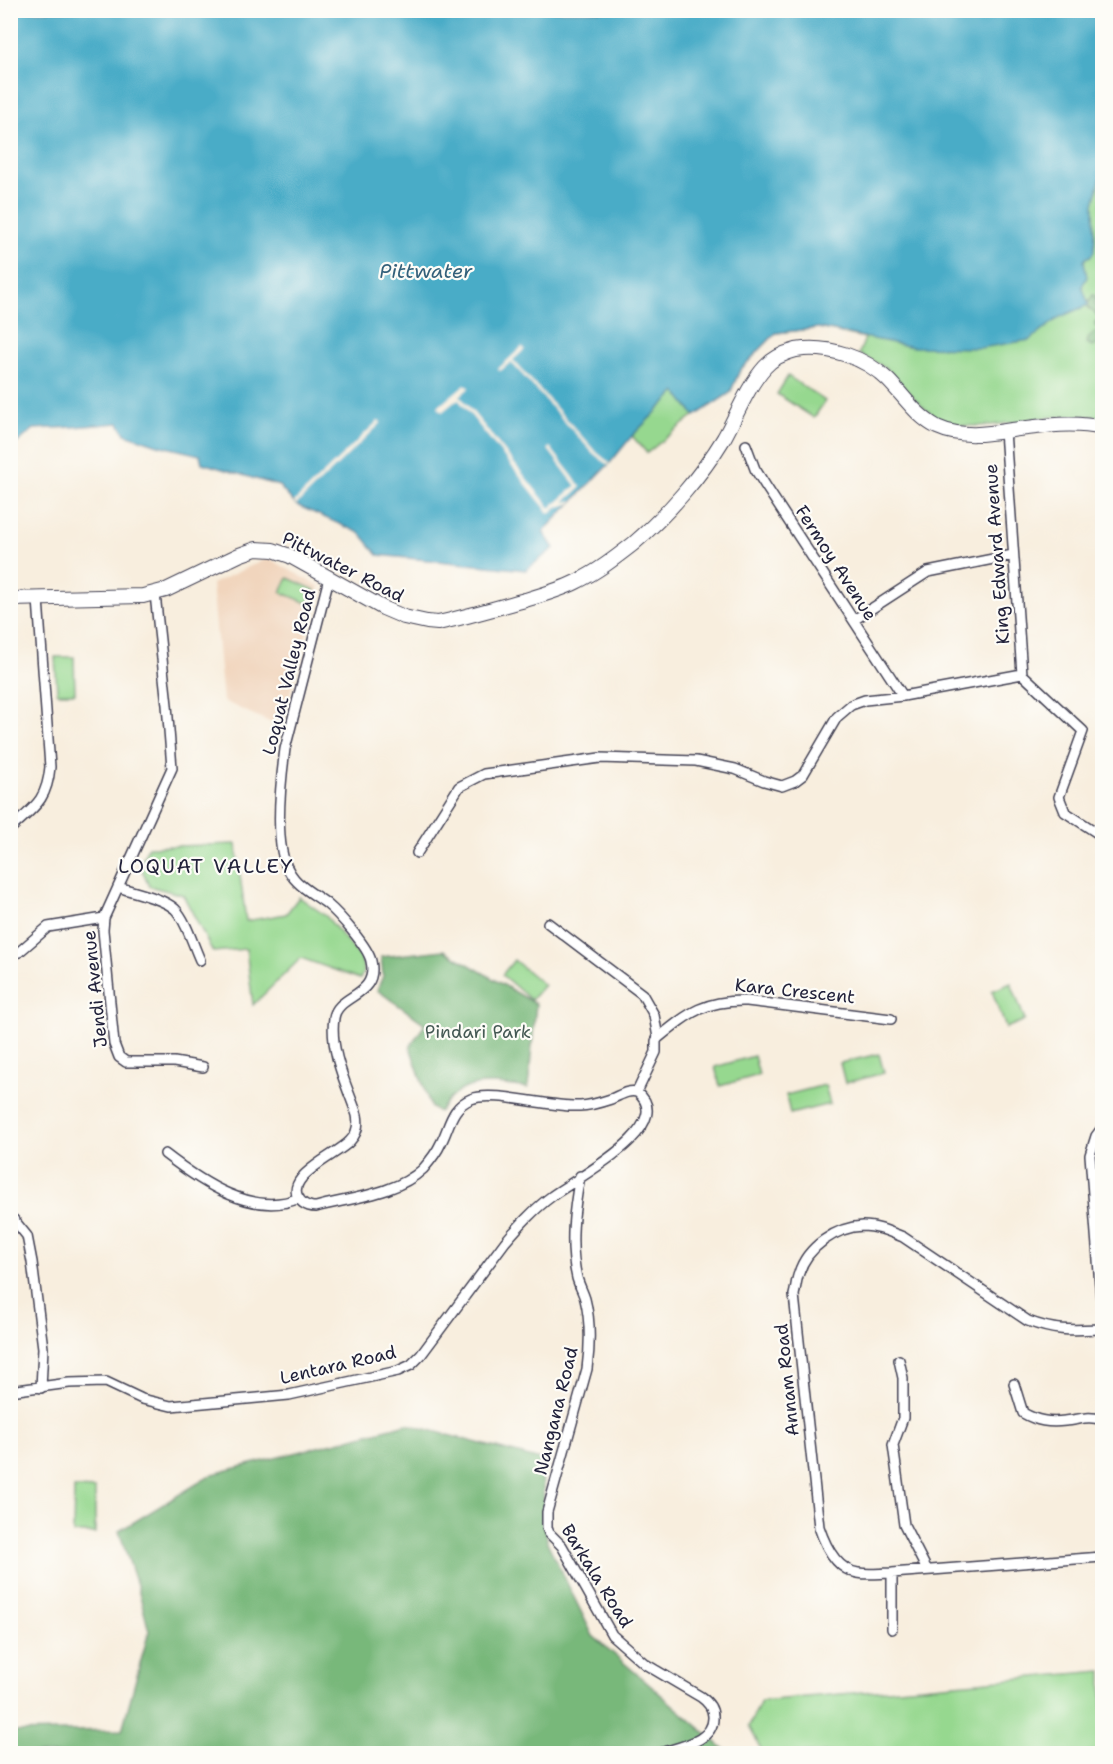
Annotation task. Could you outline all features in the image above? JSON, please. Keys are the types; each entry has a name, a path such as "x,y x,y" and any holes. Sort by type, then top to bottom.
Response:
{"main road":[{"name":"Pittwater Road","path":"10,599 132,597 155,594 256,549 282,552 383,608 415,621 438,623 544,594 590,575 619,555 662,517 713,454 765,367 779,356 795,351 827,350 845,354 862,362 880,373 918,414 947,430 968,435 1061,425 1093,425 1102,428"}],"street":[{"name":"King Edward Avenue","path":"1005,431 1022,674"},
{"name":"Fermoy Avenue","path":"746,445 755,469 903,696"},
{"path":"854,620 928,572 1013,555"},
{"name":"Loquat Valley Road","path":"299,1198 297,1190 299,1180 308,1171 345,1147 357,1131 357,1115 336,1052 334,1018 340,1006 363,990 372,971 367,950 342,920 290,873 282,856 280,844 285,749 330,578"},
{"name":"Jendi Avenue","path":"155,594 172,768 104,918 103,930 114,1044 119,1057 126,1062 174,1062 203,1067"},
{"path":"10,829 36,806 48,784 50,767 38,599"},
{"path":"417,854 459,787 484,774 600,758 676,760 696,761 735,769 782,786 803,775 837,717 851,705 866,700 903,696 1022,674 1083,731 1059,797 1065,812 1102,835"},
{"path":"118,887 146,895 174,908 183,920 200,960"},
{"path":"10,955 19,952 48,927 104,918"},
{"path":"165,1154 188,1172 233,1197 270,1204 299,1198 310,1207 316,1207 390,1189 406,1181 422,1169 435,1153 454,1112 462,1103 473,1098 489,1096 560,1106 583,1106 610,1099 625,1092 637,1092 656,1052 658,1038 654,1015 642,994 548,923"},
{"name":"Kara Crescent","path":"658,1038 685,1016 705,1005 727,1000 891,1018"},
{"name":"Lentara Road","path":"10,1391 69,1383 106,1382 142,1399 171,1406 289,1395 398,1371 411,1365 422,1355 519,1226 550,1197 618,1152 629,1142 643,1125 649,1109 645,1099 637,1092"},
{"path":"1102,1128 1096,1136 1090,1155 1102,1312"},
{"name":"Nangana Road","path":"547,1512 587,1369 590,1347 589,1316 577,1278 573,1246 574,1208 580,1176"},
{"path":"10,1217 27,1236 32,1262 43,1348 41,1388"},
{"name":"Annam Road","path":"1102,1329 1062,1330 1043,1327 1028,1321 903,1237 884,1229 863,1226 845,1229 826,1238 812,1250 799,1272 794,1295 819,1527 831,1554 842,1565 858,1573 892,1573 1102,1557"},
{"path":"899,1360 903,1378 903,1418 892,1445 904,1525 927,1570"},
{"path":"1014,1384 1023,1413 1037,1421 1064,1422 1092,1416 1102,1420"},
{"name":"Barkala Road","path":"547,1512 549,1533 562,1546 612,1635 645,1664 701,1696 712,1710 713,1721 704,1737 658,1754"},
{"path":"892,1573 892,1629"}],"shaded area":[{"path":"268,558 319,586 281,727 223,701 212,584"}],"green space":[{"path":"1102,122 1102,417 1042,418 977,426 952,424 928,411 886,369 859,354 865,338 819,328 776,333 740,370 730,393 692,417 647,453 632,436 661,406 657,396"},
{"path":"1093,295 1097,297 1094,303 1098,308 1097,300 1102,295 1102,343 1092,346 1087,343 1088,338 1101,329 1095,326 1095,322 1100,319 1088,308"},
{"path":"788,376 825,401 814,418 777,394"},
{"path":"288,578 315,590 309,604 281,592"},
{"path":"55,657 74,657 75,693 57,693"},
{"path":"236,844 246,921 286,914 299,897 326,916 361,958 364,971 360,979 301,958 253,1005 246,949 213,952 183,895 149,886 140,865 148,847"},
{"name":"Pindari Park","path":"444,950 536,1004 528,1088 490,1084 468,1087 457,1092 439,1112 431,1108 410,1047 425,1024 377,990 383,976 381,957"},
{"path":"514,960 544,985 531,1000 502,975"},
{"path":"1011,983 1025,1020 1006,1028 992,991"},
{"path":"879,1054 884,1073 845,1083 840,1063"},
{"path":"754,1056 759,1075 720,1086 715,1067"},
{"path":"825,1085 830,1104 790,1114 786,1095"},
{"path":"407,1424 541,1460 547,1542 593,1636 724,1749 732,1753 11,1754 10,1732 122,1730 149,1631 138,1588 119,1531 213,1474"},
{"path":"74,1488 95,1489 95,1533 73,1533"},
{"path":"1102,1671 1102,1753 763,1753 749,1726 761,1701"}],"water":[{"name":"Pittwater","path":"11,11 1102,11 1102,172 1094,205 1094,251 1084,261 1087,277 1082,286 1088,305 1060,317 1030,340 980,348 913,347 819,328 776,333 740,370 730,393 695,416 676,392 543,532 554,548 526,570 378,555 360,533 296,505 279,486 202,463 200,455 125,434 119,423 34,429 12,447 11,457"}],"pier":[{"path":"522,347 525,349 513,360 595,451 610,463 608,465 593,453 511,362 500,371 498,369"},
{"path":"465,384 469,388 460,396 550,508 576,486 548,449 550,447 581,487 564,502 574,500 570,504 558,507 550,514 458,399 442,412 438,407"},
{"path":"379,420 381,423 296,505 294,502"}],"district":[{"name":"LOQUAT VALLEY","path":"206,866"}]}
